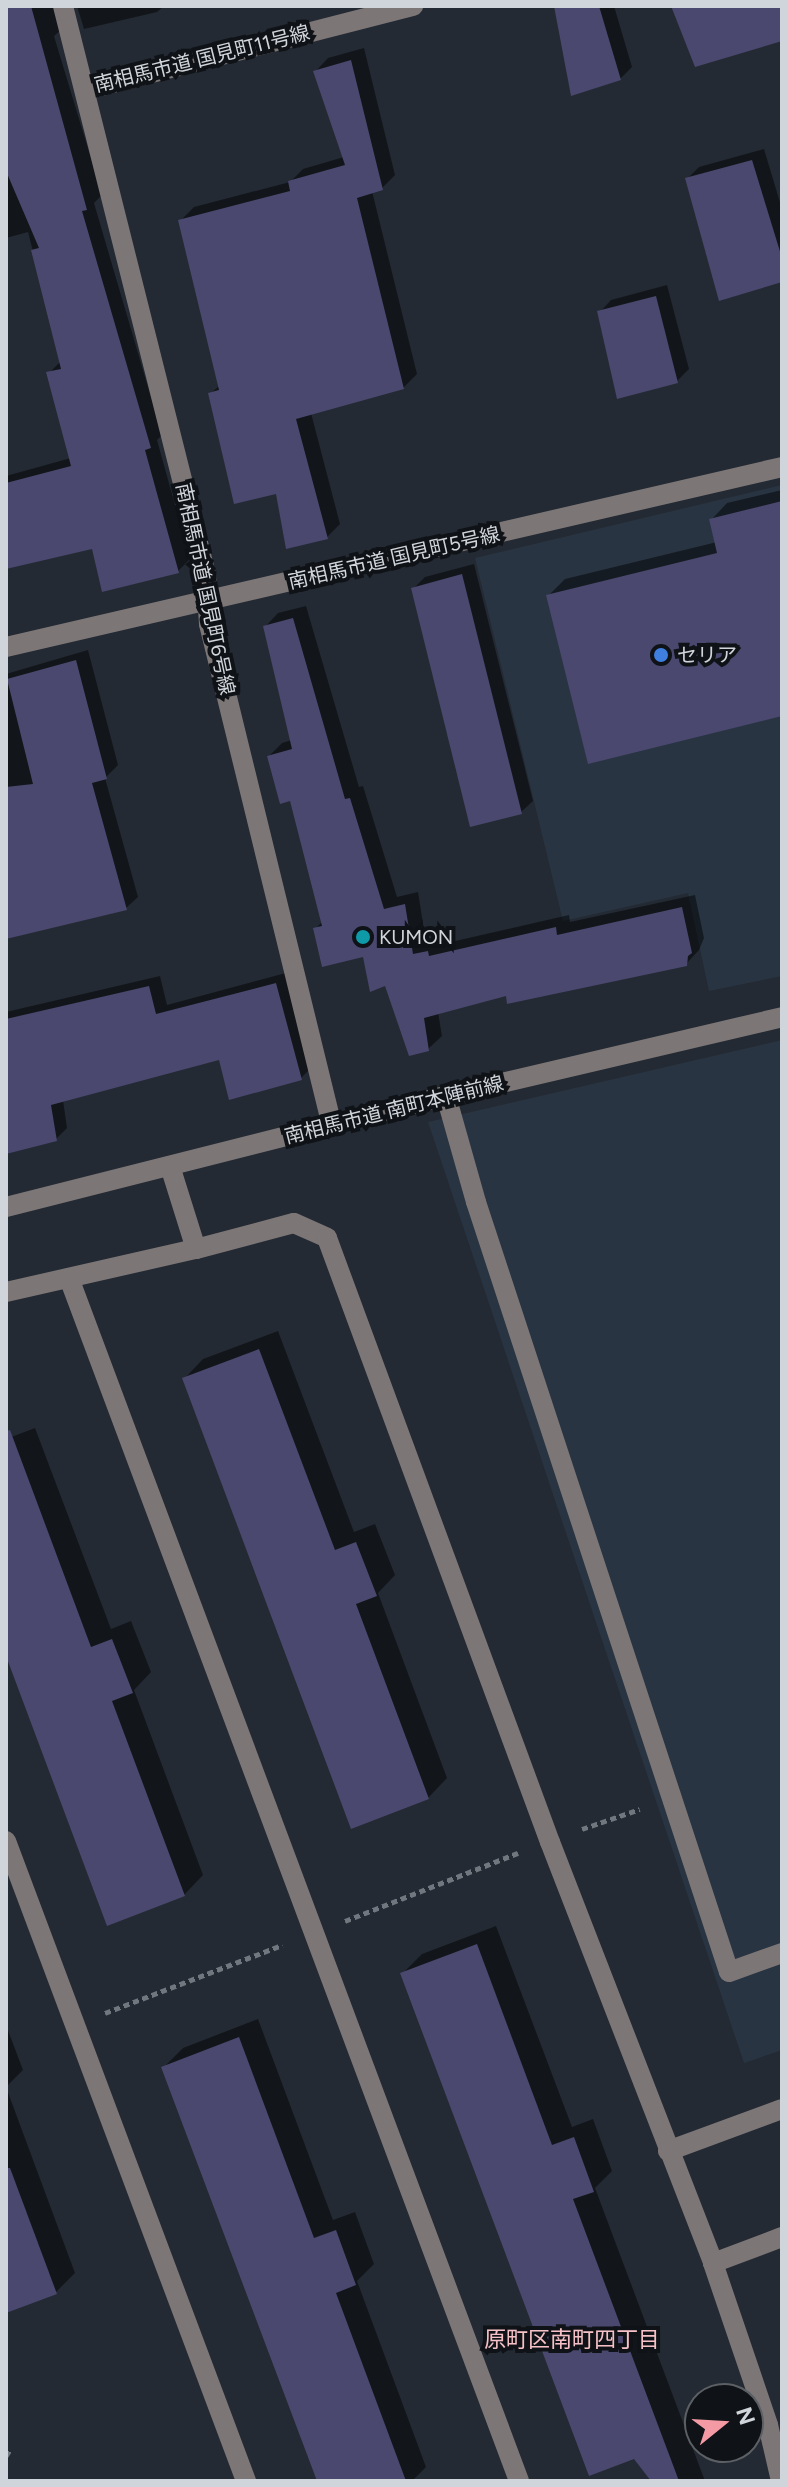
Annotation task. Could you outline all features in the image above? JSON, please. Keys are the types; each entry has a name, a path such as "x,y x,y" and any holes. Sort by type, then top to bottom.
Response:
{"street":[{"name":"南相馬市道 国見町6号線","path":"63,6 206,575 209,624 332,1126"},
{"name":"南相馬市道 国見町11号線","path":"85,90 413,6"},
{"name":"南相馬市道 国見町5号線","path":"6,647 782,467"},
{"name":"南相馬市道 南町本陣前線","path":"6,1207 446,1096 782,1017"},
{"path":"446,1096 476,1202 729,1972 782,1953"},
{"path":"170,1166 196,1249"},
{"path":"6,1292 196,1249 294,1223 327,1238 378,1384 713,2263 768,2425 781,2481"},
{"path":"69,1278 519,2481"},
{"path":"6,1841 246,2481"},
{"path":"668,2151 782,2109"},
{"path":"713,2263 782,2237"}],"path":[{"path":"568,1834 671,1798"},
{"path":"332,1926 530,1849"},
{"path":"96,2016 284,1945"},
{"path":"6,2456 11,2448"}],"shaded area":[{"path":"782,485 782,976 709,991 688,893 563,921 475,558"},
{"path":"782,1040 782,2050 744,2063 428,1122"}],"building":[{"path":"6,6 31,6 87,210 82,211 151,448 145,450 179,573 102,592 92,549 6,569 6,483 71,466 46,372 61,369 31,250 39,248 6,171"},
{"path":"554,6 599,6 621,80 571,96"},
{"path":"671,6 782,6 782,41 695,67"},
{"path":"351,60 383,190 357,198 404,389 296,419 328,539 286,549 276,494 234,504 208,393 219,390 178,220 290,191 288,181 345,165 313,71"},
{"path":"752,160 782,258 782,282 719,301 685,178"},
{"path":"656,296 678,383 617,399 597,311"},
{"path":"782,501 782,716 588,764 546,595 717,553 709,519"},
{"path":"462,574 522,814 470,827 411,588"},
{"path":"293,618 345,799 350,798 384,909 405,904 413,954 428,951 429,956 556,927 557,935 682,907 692,953 688,956 687,966 507,1004 506,996 424,1018 429,1051 409,1056 385,986 370,992 363,957 322,967 313,928 322,926 290,801 280,804 267,756 292,749 263,626"},
{"path":"76,660 107,779 92,783 127,910 6,939 6,787 33,784 7,679"},
{"path":"276,983 302,1080 229,1100 219,1060 51,1105 57,1141 6,1154 6,1019 149,986 156,1014"},
{"path":"259,1349 335,1550 356,1542 377,1596 356,1604 429,1799 351,1829 182,1378"},
{"path":"10,1430 91,1647 112,1639 133,1693 112,1701 185,1896 107,1926 6,1656 6,1431"},
{"path":"477,1944 552,2145 574,2137 594,2192 573,2199 679,2481 651,2481 634,2459 589,2476 400,1973"},
{"path":"239,2037 314,2238 336,2230 356,2285 336,2293 406,2481 317,2481 161,2067"},
{"path":"6,2168 10,2168 57,2294 6,2313"}],"place":[{"name":"セリア","path":"661,655"},
{"name":"KUMON","path":"363,937"}],"district":[{"name":"原町区南町四丁目","path":"572,2340"}]}
